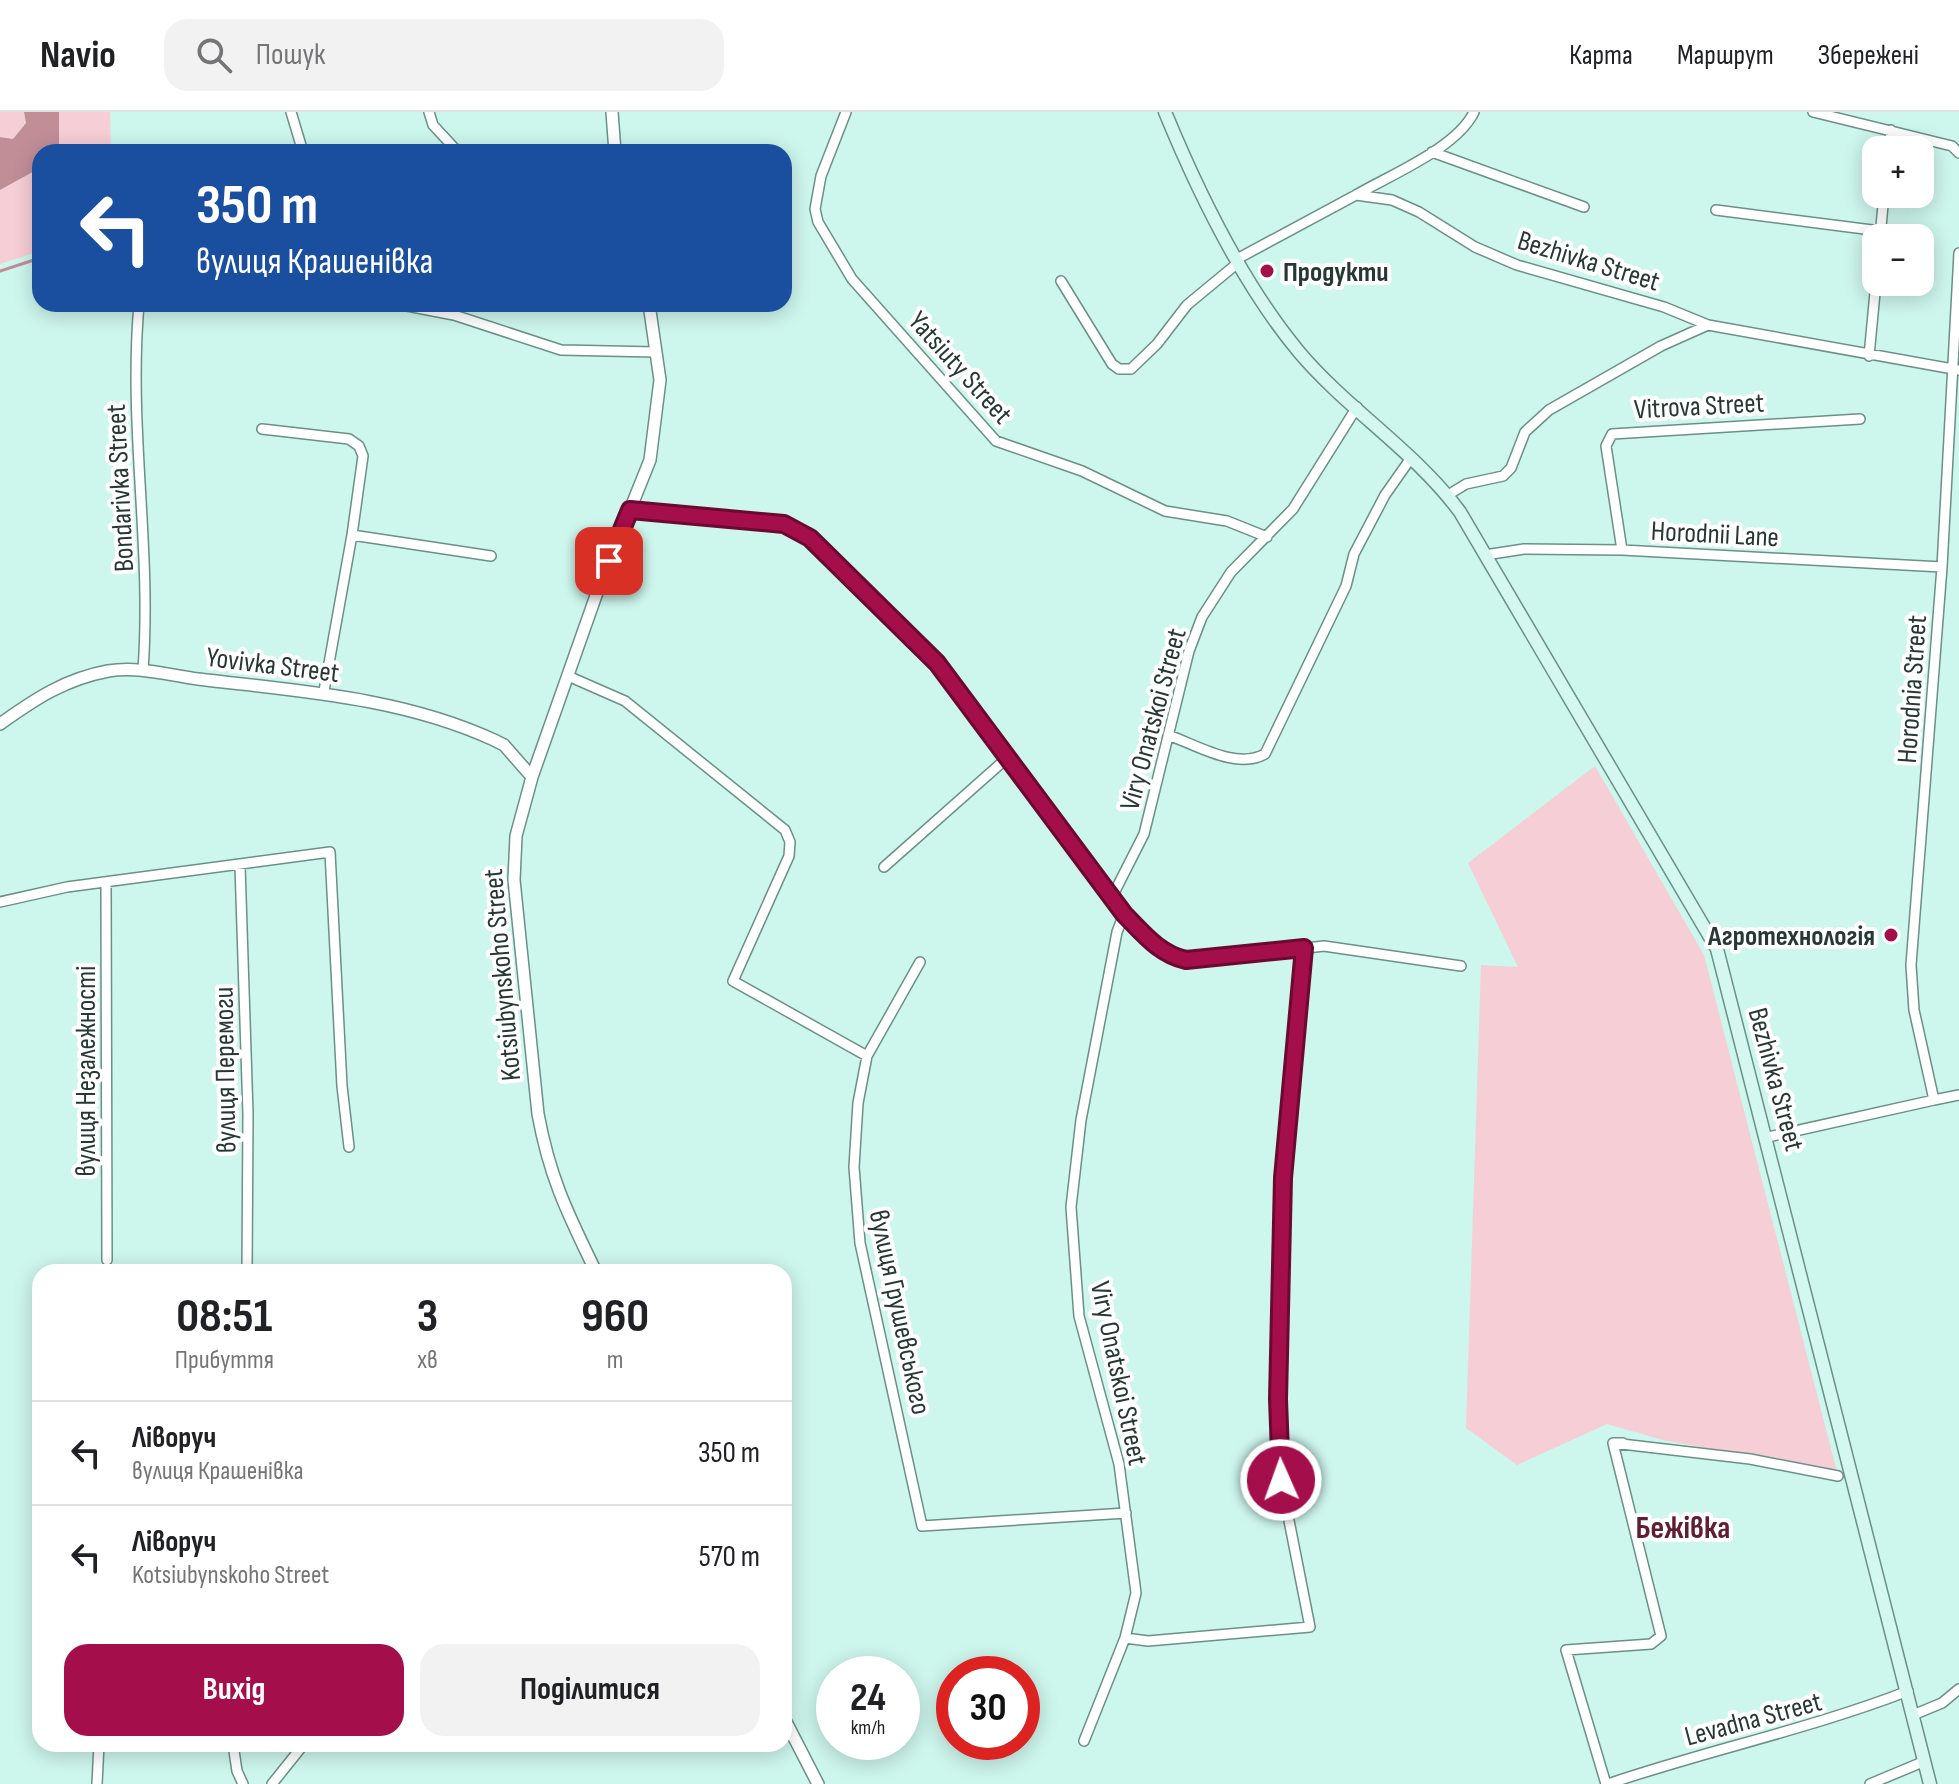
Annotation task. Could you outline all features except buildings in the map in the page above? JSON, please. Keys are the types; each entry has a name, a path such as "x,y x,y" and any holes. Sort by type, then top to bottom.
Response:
{"main road":[{"name":"Bezhivka Street","path":"1165,112 1188,170 1238,261 1300,352 1448,495 1717,949 1768,1137 1930,1784"}],"street":[{"path":"291,112 301,144"},
{"path":"429,112 433,125 451,144"},
{"path":"612,112 614,144"},
{"name":"Yatsiuty Street","path":"846,112 821,176 815,209 818,222 852,279 996,441 1082,471 1165,511 1227,521 1267,537"},
{"path":"1061,281 1112,364 1119,369 1131,369 1157,344 1187,305 1238,261 1432,152 1459,132 1474,112"},
{"path":"1813,112 1952,146 1959,152"},
{"path":"1890,136 1891,130"},
{"path":"1432,152 1584,207"},
{"name":"Bezhivka Street","path":"1356,195 1392,200 1419,212 1475,247 1517,265 1664,307 1708,325 1956,369"},
{"path":"1716,210 1862,232"},
{"name":"Horodnia Street","path":"1934,1100 1914,1010 1911,965 1956,369 1959,253"},
{"path":"1869,356 1875,296"},
{"name":"Bondarivka Street","path":"139,312 135,433 148,604 143,670"},
{"path":"438,312 561,350 656,352"},
{"name":"Kotsiubynskoho Street","path":"592,1264 552,1179 538,1114 514,880 516,836 532,777 650,460 660,380 650,312"},
{"path":"1448,495 1466,484 1503,476 1511,468 1525,432 1549,410 1661,346 1708,325"},
{"name":"Viry Onatskoi Street","path":"1113,895 1144,834 1202,617 1231,572 1293,509 1357,407"},
{"name":"Vitrova Street","path":"1622,550 1606,446 1612,434 1860,419"},
{"path":"262,429 349,439 359,446 363,456 324,691"},
{"path":"1168,735 1237,760 1254,760 1265,754 1346,586 1354,554 1385,495 1411,458"},
{"path":"630,510 784,524 810,538 937,663 1113,895 1124,914 1161,949 1186,960 1324,946 1461,966"},
{"path":"352,535 491,556"},
{"name":"Horodnii Lane","path":"1485,555 1524,549 1622,550 1942,567"},
{"name":"Yovivka Street","path":"0,724 69,681 111,671 143,670 324,691 477,732 504,745 532,777"},
{"path":"568,676 625,701 785,830 790,842 789,856 733,981 867,1056 920,962"},
{"path":"884,867 1007,758"},
{"path":"0,902 67,887 330,852 342,1086 349,1147"},
{"name":"вулиця Перемоги","path":"240,866 248,1086 247,1264"},
{"name":"вулиця Незалежності","path":"106,883 107,1260"},
{"name":"Viry Onatskoi Street","path":"1084,1741 1125,1638 1136,1593 1119,1464 1079,1316 1071,1207 1081,1120 1117,932 1124,914"},
{"path":"1125,1638 1148,1641 1310,1627 1281,1480 1278,1399 1283,1178 1304,948"},
{"name":"вулиця Грушевського","path":"867,1056 858,1103 854,1167 860,1243 922,1526 1126,1513"},
{"path":"1768,1137 1959,1095"},
{"path":"1607,1784 1566,1650 1651,1644 1661,1636 1618,1443 1750,1459 1838,1476"},
{"path":"1913,1715 1942,1703 1959,1689"},
{"name":"Levadna Street","path":"1607,1784 1727,1746 1816,1725 1908,1691"},
{"path":"792,1734 818,1784"},
{"path":"97,1784 99,1752"},
{"path":"234,1752 243,1784"},
{"path":"272,1784 298,1752"},
{"path":"1870,1784 1925,1761"}],"shaded area":[{"path":"0,112 24,112 26,123 13,139 0,137"},
{"path":"24,112 59,112 59,144 32,144 32,172 0,190 0,137 13,139 26,123"},
{"path":"59,112 110,112 111,144 59,144"},
{"path":"32,172 32,254 0,264 0,190"},
{"path":"1595,766 1704,955 1837,1472 1663,1440 1607,1424 1517,1465 1466,1428 1481,965 1518,967 1468,863"}],"waterway":[{"path":"0,271 32,261"}],"place":[{"name":"Продукти","path":"1267,271"},
{"name":"Агротехнологія","path":"1891,935"}],"district":[{"name":"Бежівка","path":"1683,1527"}],"route":[{"path":"609,561 630,510 691,518 784,524 810,538 937,663 1113,895 1124,914 1151,941 1172,957 1186,960 1304,948 1283,1178 1278,1399 1281,1480"}]}
